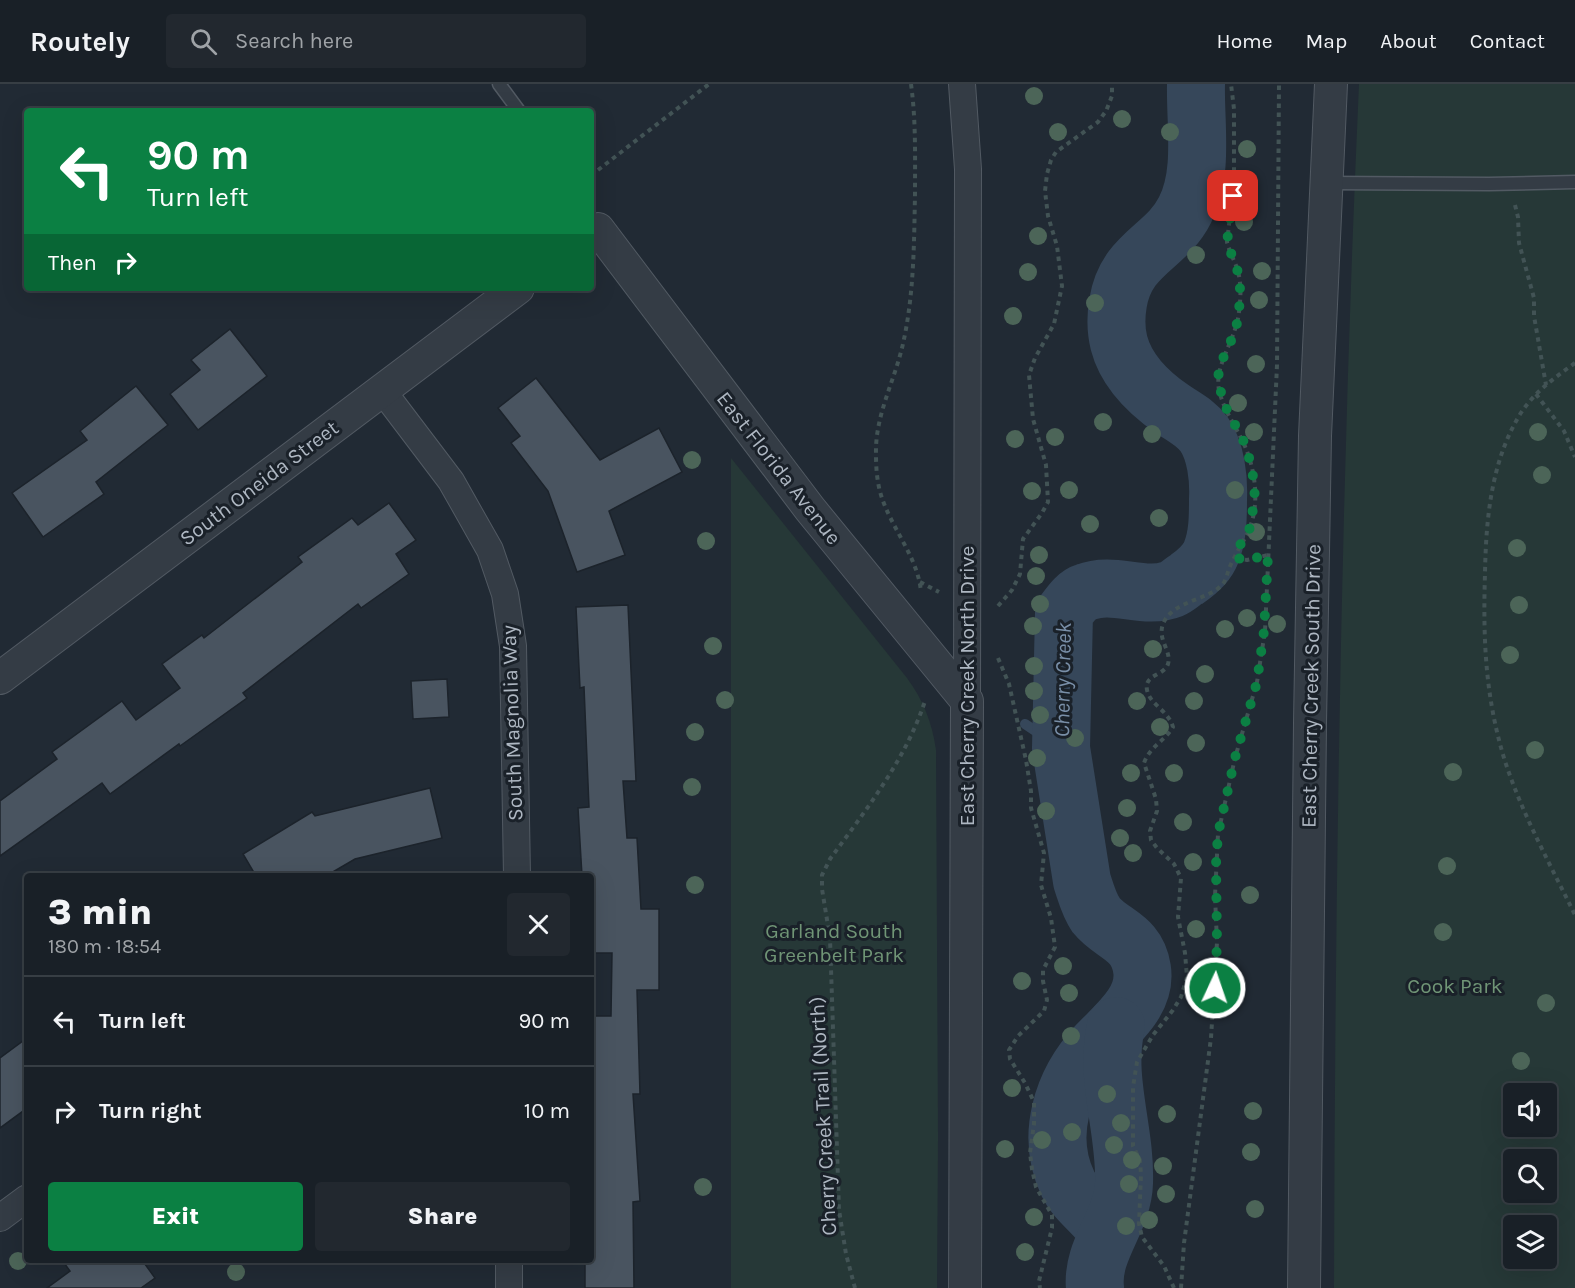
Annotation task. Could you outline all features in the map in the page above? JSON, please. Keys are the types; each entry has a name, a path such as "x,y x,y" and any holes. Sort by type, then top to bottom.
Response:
{"street":[{"name":"East Cherry Creek North Drive","path":"962,84 968,169 965,1288"},
{"name":"East Cherry Creek South Drive","path":"1304,1288 1308,851 1315,471 1319,321 1331,84"},
{"name":"East Florida Avenue","path":"594,228 810,509 967,701"},
{"name":"South Oneida Street","path":"0,678 514,291"},
{"name":"South Magnolia Way","path":"382,390 451,482 490,550 505,594 513,646 517,873"},
{"path":"0,1218 24,1200"},
{"path":"509,1263 509,1288"}],"lane":[{"path":"499,84 517,108"},
{"path":"1326,183 1575,183"}],"path":[{"path":"598,170 709,84"},
{"path":"911,84 915,162 911,287 902,349 878,426 876,452 881,496 910,555 920,582 921,594"},
{"path":"995,608 1012,590 1020,574 1023,539 1048,502 1046,465 1034,419 1029,375 1035,358 1054,324 1062,286 1057,246 1048,216 1045,191 1047,174 1056,152 1102,117 1112,96 1112,84"},
{"path":"1174,1288 1164,1266 1142,1237 1139,1224 1140,1160 1133,1146 1133,1087 1137,1062 1181,997 1187,977 1178,917 1181,878 1174,864 1151,840 1150,831 1157,811 1156,799 1144,763 1152,748 1173,727 1171,720 1151,699 1147,690 1148,681 1155,674 1164,670 1168,664 1168,656 1161,634 1168,615 1224,584 1230,565 1236,558 1239,547 1251,526 1255,489 1251,464 1244,442 1223,402 1218,378 1220,365 1235,332 1240,289 1239,275 1227,242 1234,182 1234,109 1231,84"},
{"path":"1181,1288 1184,1244 1203,1105 1215,988 1218,834 1235,758 1257,682 1264,631 1277,365 1279,84"},
{"path":"1510,184 1518,217 1519,243 1534,298 1535,325 1546,385"},
{"path":"1575,363 1536,394 1520,415 1496,471 1488,513 1483,620 1485,665 1492,714 1505,760 1543,850 1575,915"},
{"path":"1536,394 1564,431 1575,457"},
{"path":"1236,558 1247,560 1268,555"},
{"name":"Cherry Creek Trail (North)","path":"855,1288 846,1254 839,1210 830,938 822,875 830,859 898,762 919,721 926,700 925,652"},
{"path":"994,652 1002,664 1008,684 1026,760 1031,807 1044,853 1041,885 1051,918 1055,947 1043,970 1047,1000 1044,1011 1028,1024 1009,1050 1010,1059 1034,1102 1035,1124 1030,1154 1032,1169 1036,1187 1052,1215 1052,1228 1039,1281 1040,1288"},
{"path":"1187,977 1199,984 1215,988"}],"green space":[{"name":"Cook Park","path":"1359,84 1575,84 1575,1288 1334,1288 1340,686"},
{"name":"Garland South Greenbelt Park","path":"731,458 907,678 922,703 932,730 936,750 937,1288 731,1288"}],"building":[{"path":"230,329 267,376 198,430 170,394 200,370 191,360"},
{"path":"536,378 600,460 659,428 682,472 609,511 625,555 577,572 548,491 511,443 520,436 498,408"},
{"path":"136,386 168,425 96,482 104,494 43,537 12,493 87,440 80,431"},
{"path":"389,503 416,540 396,554 409,574 361,608 358,604 243,693 247,698 180,746 179,744 110,794 102,783 0,856 0,801 57,759 52,752 122,701 136,720 180,688 162,664 202,635 204,638 302,562 298,557 352,518 358,525"},
{"path":"628,605 636,781 623,781 627,838 637,838 641,909 659,909 659,990 637,990 640,1094 633,1094 640,1201 633,1202 634,1288 585,1288 585,1263 594,1263 594,1016 611,1016 612,953 594,953 594,873 582,873 578,808 589,807 584,687 580,688 576,607"},
{"path":"447,679 449,717 413,719 411,681"},
{"path":"430,788 442,838 355,859 331,873 254,873 243,854 312,812 315,816"},
{"path":"24,1040 24,1110 0,1128 0,1058"},
{"path":"64,1263 144,1263 155,1278 141,1288 47,1288 70,1271"}],"waterway":[{"name":"Cherry Creek","path":"1108,1233 1076,1197 1068,1184 1061,1166 1058,1129 1066,1093 1074,1076 1097,1045 1121,1021 1135,1002 1140,992 1142,969 1135,949 1096,915 1082,881 1061,748 1064,613 1079,595 1097,589 1151,593 1174,588 1204,564 1215,540 1218,520 1218,483 1216,465 1208,441 1197,426 1163,403 1133,372 1122,353 1117,328 1118,303 1122,286 1129,273 1177,223 1191,196 1197,164 1196,84"},
{"path":"1025,724 1061,748"},
{"name":"Cherry Creek","path":"1095,1288 1098,1261 1118,1210 1124,1183 1124,1163 1112,1065 1116,1026"}],"route":[{"path":"1215,988 1218,834 1235,758 1257,682 1264,631 1268,555 1247,560 1236,558 1244,536 1251,526 1255,489 1251,464 1244,442 1219,390 1220,365 1235,332 1239,314 1239,275 1227,242 1233,196"}]}
